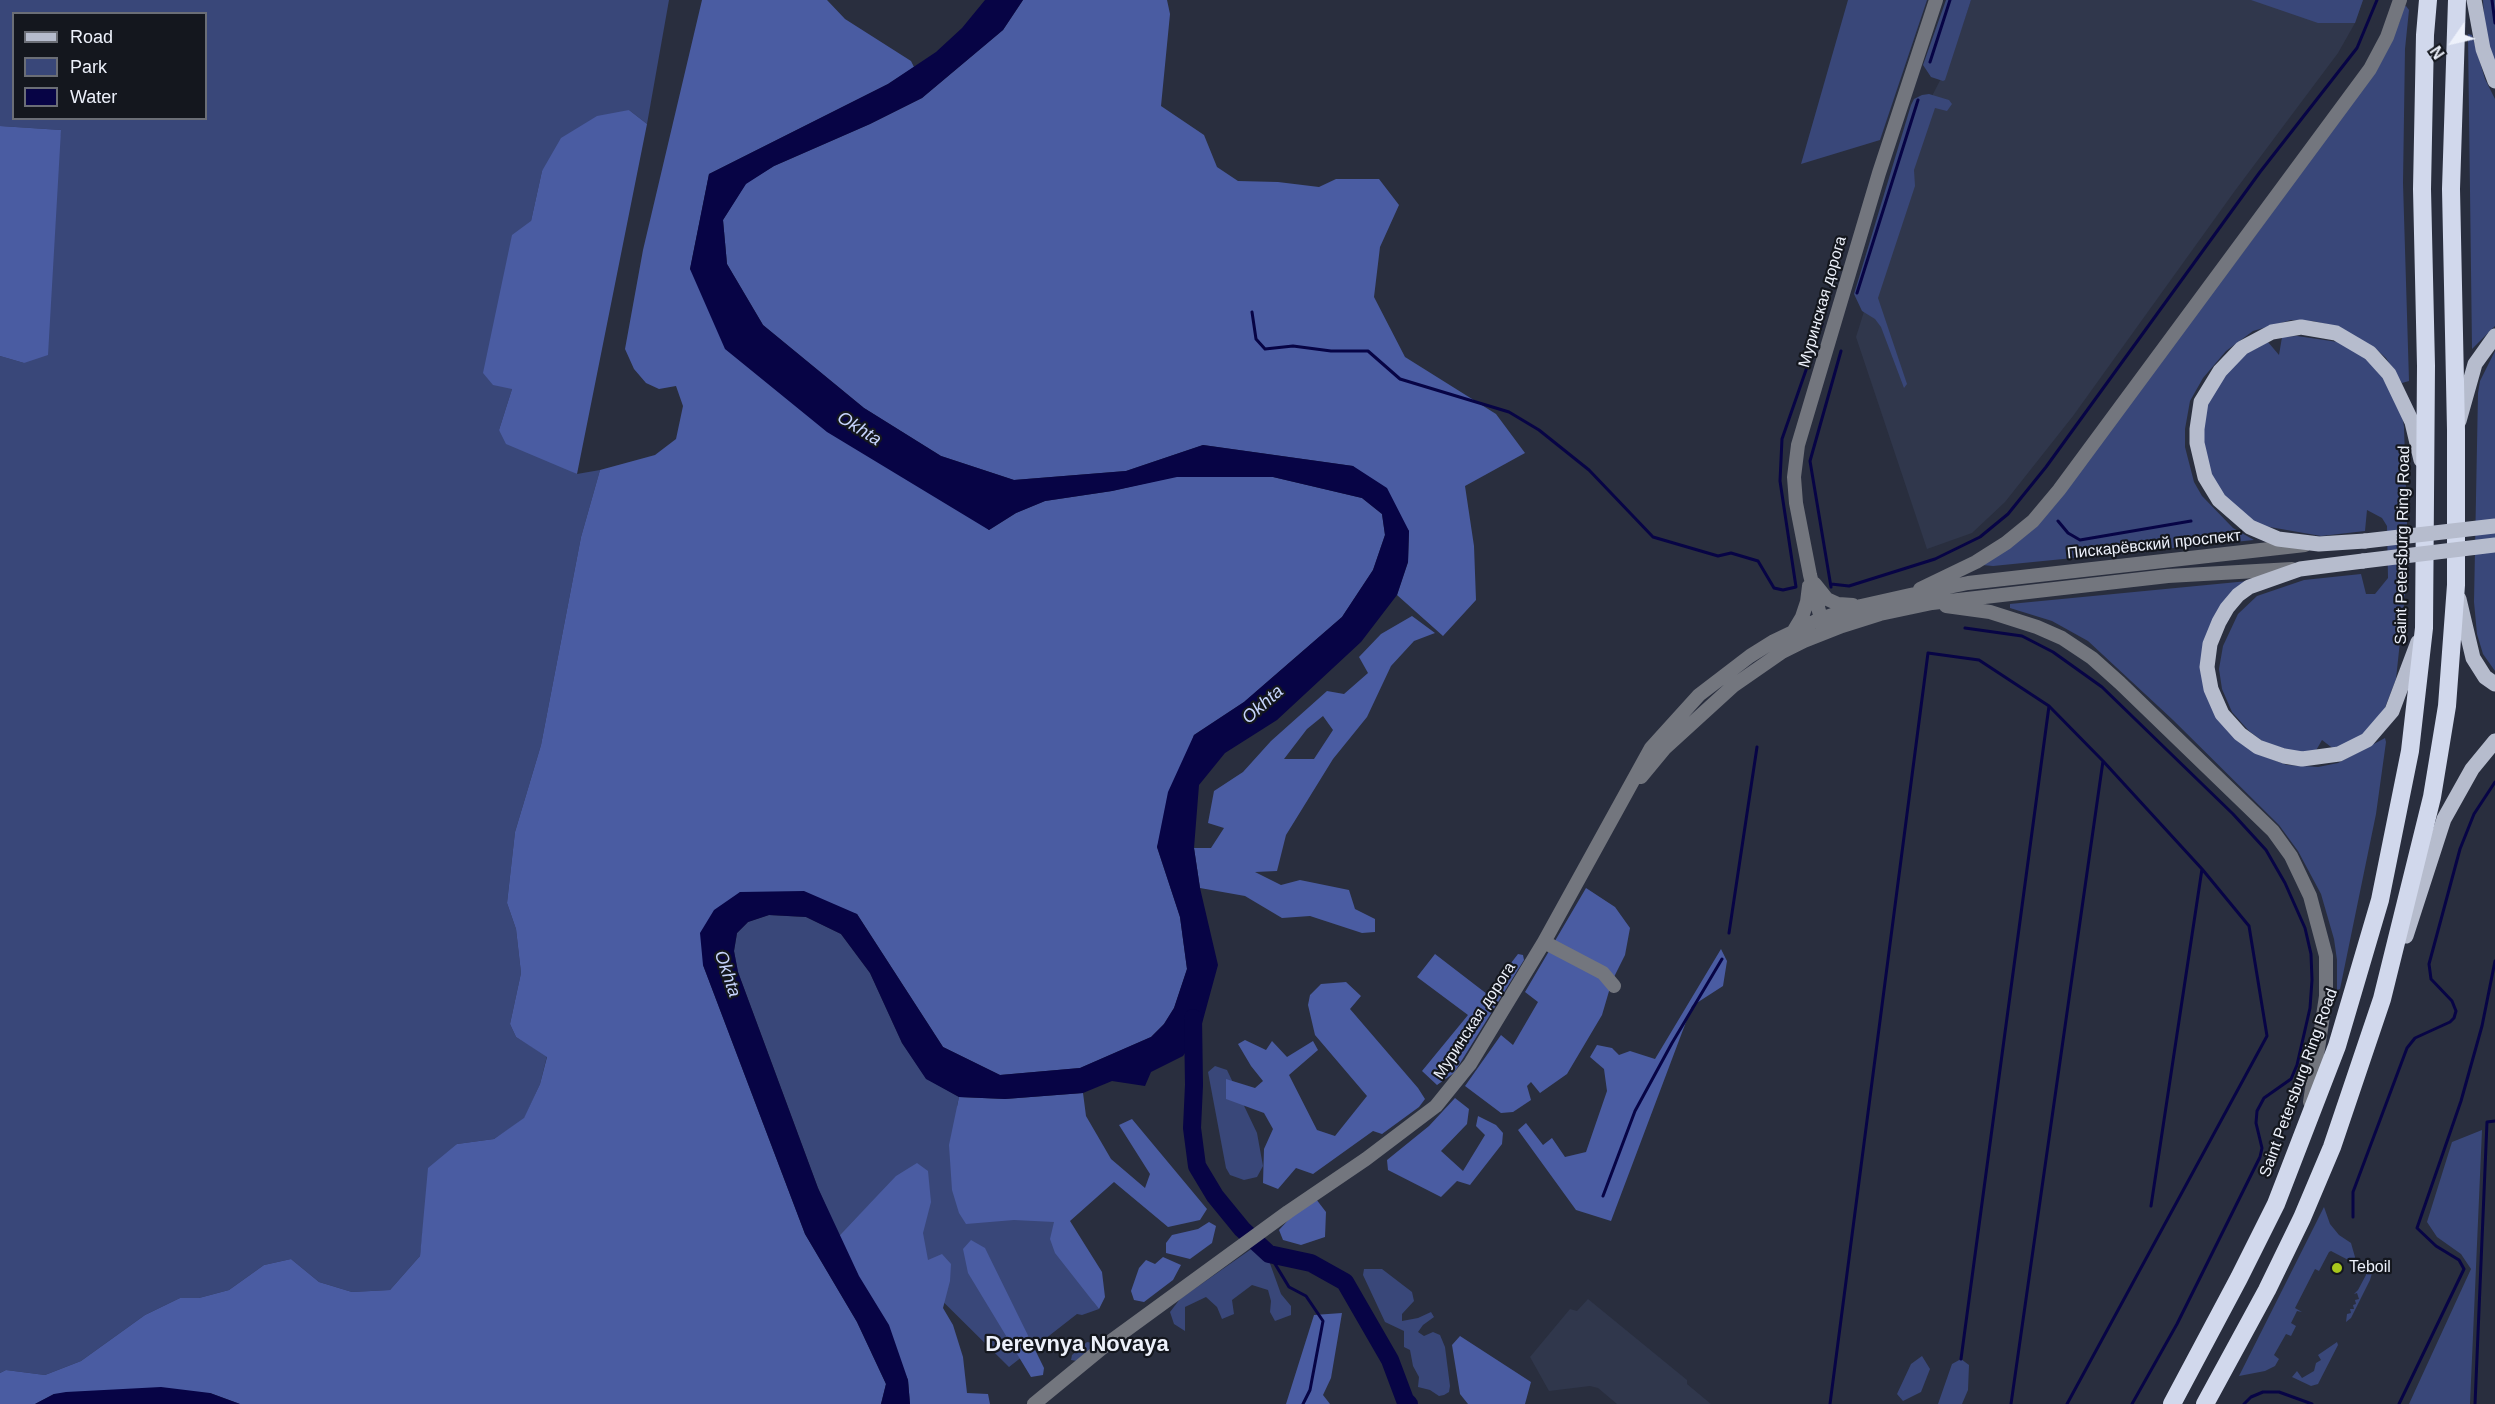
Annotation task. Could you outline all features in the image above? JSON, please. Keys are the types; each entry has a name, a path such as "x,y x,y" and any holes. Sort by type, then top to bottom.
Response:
{"highway":[{"name":"Saint Petersburg Ring Road","path":"2172,1404 2270,1214 2337,1046 2380,900 2410,751 2424,628 2423,472 2426,366 2422,189 2425,35 2428,0"},
{"path":"2205,1404 2267,1290 2302,1218 2350,1100 2382,999 2432,797 2446,706 2456,585 2457,430 2451,189 2457,0"}],"main road":[{"path":"2474,0 2483,49 2495,81"},
{"path":"2319,544 2278,539 2250,526 2229,510 2212,491 2205,477 2198,444 2198,415 2201,402 2220,371 2235,354 2250,343 2292,327 2312,328 2336,333 2370,353 2389,374 2404,402 2412,422 2423,472"},
{"path":"2457,430 2475,364 2495,336"},
{"name":"Пискарёвский проспект","path":"2319,544 2495,526"},
{"name":"Пискарёвский проспект","path":"2300,569 2495,545"},
{"path":"2300,569 2249,587 2238,595 2227,608 2210,644 2207,667 2211,689 2222,714 2240,734 2258,747 2284,756 2313,759 2339,754 2367,740 2392,711 2424,628"},
{"path":"2456,585 2466,637 2473,658 2485,677 2495,684"},
{"path":"2382,999 2399,956 2444,819 2472,769 2495,741"}],"street":[{"name":"Муринская дорога","path":"1823,626 1810,575 1795,486 1798,446 1869,206 1936,0"},
{"path":"1910,595 1936,579 1976,562 2006,543 2033,520 2059,490 2370,69 2387,37 2400,0"},
{"name":"Пискарёвский проспект","path":"1823,626 1861,606 1968,583 2319,544"},
{"name":"Пискарёвский проспект","path":"1823,626 1932,603 2168,576 2300,569"},
{"path":"1810,575 1827,599 1838,604 1861,606"},
{"path":"1793,632 1802,617 1807,602 1810,575"},
{"path":"1932,603 1990,612 2037,627 2062,638 2082,651 2120,683 2249,807 2273,831 2291,856 2310,896 2326,956 2324,1016 2307,1125"},
{"name":"Муринская дорога","path":"1034,1404 1107,1344 1288,1212 1366,1159 1436,1106 1470,1064 1544,942 1651,748 1681,714 1736,666 1774,641 1793,632 1823,626"},
{"name":"Муринская дорога","path":"1628,793 1665,748 1725,693 1823,626"},
{"path":"1544,942 1603,973 1614,986"}],"shaded area":[{"path":"702,0 827,0 845,19 911,61 914,67 888,84 709,174 690,269 989,530 1016,513 1045,501 1112,491 1177,476 1273,477 1362,498 1382,514 1385,535 1373,570 1342,617 1244,702 1194,735 1157,847 1180,917 1187,969 1174,1008 1164,1024 1151,1037 1080,1068 1000,1075 943,1047 857,914 740,892 703,965 805,1234 857,1322 886,1384 881,1404 240,1404 210,1393 54,1394 35,1404 0,1404 0,1373 6,1370 45,1375 81,1361 145,1315 180,1298 199,1298 229,1290 264,1265 291,1259 319,1282 352,1292 390,1290 420,1256 428,1168 457,1144 494,1139 524,1118 540,1084 547,1057 516,1037 510,1024 521,973 516,929 507,903 515,832 541,745 581,537 600,470 655,455 676,439 683,406 676,386 659,389 646,383 634,369 625,349 643,250"},
{"path":"1023,0 1167,0 1170,14 1161,106 1204,135 1217,167 1238,181 1278,182 1319,187 1336,179 1379,179 1399,205 1380,247 1374,297 1405,357 1496,414 1525,453 1465,486 1474,546 1476,600 1443,636 1397,595 1408,562 1409,531 1353,466 1203,445 1126,471 1014,480 941,456 864,408 763,325 727,264 723,220 746,183 774,166 870,124 922,98 1003,30"},
{"path":"1971,0 2363,0 2355,23 2338,53 2234,192 2073,416 2005,502 1972,533 1927,549 1856,337 1931,98 1950,61"},
{"path":"629,110 647,124 577,474 506,444 499,430 512,389 493,385 483,373 512,235 531,221 542,171 561,138 597,116"},
{"path":"0,126 61,130 48,355 24,363 0,356"},
{"path":"1412,616 1435,633 1414,641 1391,666 1367,717 1333,759 1286,835 1277,871 1255,872 1281,885 1300,880 1349,890 1355,909 1375,919 1375,932 1362,933 1310,916 1282,918 1245,896 1200,888 1194,848 1211,848 1224,828 1208,823 1214,791 1243,772 1271,741 1327,691 1344,694 1368,673 1359,657 1381,634","holes":["1323,716 1333,730 1314,759 1284,759 1307,729"]},
{"path":"1586,888 1615,907 1630,928 1625,955 1612,981 1602,1015 1567,1074 1540,1093 1531,1082 1527,1086 1531,1100 1513,1112 1501,1113 1465,1086 1501,1035 1513,1045 1538,1002 1525,992"},
{"path":"1721,949 1727,961 1723,986 1692,1006 1611,1221 1576,1210 1518,1130 1526,1123 1543,1145 1552,1138 1565,1157 1586,1152 1607,1091 1604,1069 1590,1057 1597,1045 1612,1048 1619,1055 1630,1051 1655,1059"},
{"path":"1435,954 1487,994 1518,954 1523,955 1524,960 1454,1073 1437,1085 1422,1071 1468,1015 1417,977"},
{"path":"1346,982 1361,996 1350,1009 1425,1099 1419,1107 1382,1134 1373,1131 1313,1174 1296,1168 1278,1189 1263,1183 1264,1149 1273,1129 1264,1113 1226,1099 1226,1079 1255,1088 1263,1081 1238,1044 1245,1040 1266,1050 1272,1041 1287,1057 1313,1041 1318,1050 1289,1075 1317,1130 1335,1136 1367,1096 1315,1035 1308,1005 1310,995 1321,984"},
{"path":"1083,1093 1086,1116 1111,1159 1145,1188 1150,1174 1119,1125 1132,1119 1207,1209 1200,1220 1168,1227 1114,1182 1070,1221 1102,1272 1105,1297 1099,1309 1055,1253 1050,1239 1054,1222 1014,1220 966,1224 959,1213 952,1190 949,1145 959,1097 1005,1099"},
{"path":"1455,1098 1469,1109 1467,1124 1441,1151 1463,1171 1485,1135 1476,1126 1478,1116 1496,1125 1503,1133 1502,1144 1470,1185 1457,1181 1441,1197 1388,1170 1387,1160 1429,1126"},
{"path":"917,1163 928,1171 931,1202 923,1233 928,1260 942,1254 951,1264 950,1281 943,1308 953,1325 963,1357 967,1393 988,1394 990,1404 910,1404 908,1380 839,1236 896,1176"},
{"path":"1316,1199 1326,1212 1325,1237 1301,1245 1283,1240 1279,1230 1292,1216"},
{"path":"1209,1222 1216,1226 1212,1243 1190,1259 1166,1253 1166,1243 1172,1235 1198,1229"},
{"path":"971,1240 985,1248 1044,1368 1043,1375 1031,1377 968,1273 963,1249"},
{"path":"1163,1257 1181,1265 1173,1280 1144,1302 1134,1300 1131,1291 1139,1268 1146,1260 1155,1264"},
{"path":"1588,1299 1687,1380 1687,1384 1711,1404 1617,1404 1598,1388 1590,1386 1549,1391 1530,1357 1570,1309 1577,1311"},
{"path":"1342,1313 1331,1378 1323,1395 1330,1404 1286,1404 1314,1315"},
{"path":"1460,1336 1531,1382 1525,1404 1468,1404 1460,1394 1452,1345"}],"green space":[{"path":"0,0 669,0 647,124 629,110 542,171 531,221 512,389 499,430 577,474 600,470 581,537 541,745 515,832 507,903 516,929 521,973 510,1024 516,1037 547,1056 540,1084 524,1119 494,1139 457,1144 427,1195 420,1256 390,1290 352,1292 319,1282 291,1259 264,1265 229,1290 199,1298 180,1298 145,1315 81,1361 45,1375 6,1370 0,1373 0,356 24,363 61,130 0,126"},
{"path":"1848,0 1927,0 1880,140 1801,164"},
{"path":"1946,0 1971,0 1943,81 1931,77 1923,65"},
{"path":"2251,0 2363,0 2355,23 2318,23"},
{"path":"2483,0 2495,0 2495,66 2485,33"},
{"path":"2406,6 2409,10 2405,49 2403,183 2409,381 2402,383 2386,358 2375,348 2339,327 2313,321 2291,320 2253,331 2226,351 2203,378 2190,401 2185,429 2185,447 2194,482 2202,496 2233,528 2254,540 1993,566 1982,565 2030,530 2244,251 2378,66 2400,21 2403,7"},
{"path":"2468,34 2472,35 2485,79 2495,99 2495,326 2472,349"},
{"path":"1929,94 1949,100 1952,104 1947,111 1935,108 1914,170 1915,186 1878,298 1907,384 1904,388 1881,327 1875,319 1862,311 1854,294 1911,105 1914,99"},
{"path":"2297,336 2338,342 2355,350 2380,371 2401,407 2404,427 2407,521 2406,585 2396,679 2381,718 2370,730 2335,750 2322,740 2314,754 2303,754 2265,743 2249,731 2232,712 2222,689 2219,669 2223,646 2238,614 2257,596 2304,580 2361,574 2366,594 2375,594 2388,578 2387,526 2382,518 2367,510 2365,531 2321,536 2264,526 2244,516 2216,488 2205,457 2203,431 2207,406 2222,377 2242,356 2268,342 2279,355 2282,337"},
{"path":"2495,351 2495,671 2483,654 2477,634 2474,602 2478,393 2480,381"},
{"path":"2248,581 2225,606 2207,693 2260,755 2287,765 2318,767 2338,763 2385,738 2386,742 2376,814 2340,989 2337,990 2334,939 2321,894 2298,851 2279,825 2173,720 2088,641 2052,621 2010,608 2010,604"},
{"path":"769,915 806,917 841,934 870,973 902,1043 926,1078 959,1097 957,1106 981,1114 1104,1292 1093,1301 1099,1309 1082,1315 1077,1314 1009,1367 903,1262 869,1205 839,1236 818,1188 738,972 734,951 737,933 748,922"},
{"path":"1215,1066 1227,1070 1257,1133 1263,1166 1257,1177 1244,1180 1230,1175 1226,1168 1208,1072"},
{"path":"2482,1130 2470,1404 2409,1404 2471,1269 2461,1254 2437,1237 2427,1222 2452,1142"},
{"path":"2324,1207 2330,1224 2339,1235 2351,1243 2355,1257 2354,1263 2329,1252 2319,1271 2315,1269 2295,1308 2302,1312 2297,1311 2291,1323 2296,1326 2291,1336 2286,1334 2274,1355 2279,1359 2275,1366 2265,1371 2239,1376"},
{"path":"1257,1245 1268,1258 1281,1294 1291,1306 1291,1315 1275,1321 1270,1312 1271,1301 1268,1290 1252,1285 1232,1300 1234,1314 1222,1319 1217,1307 1206,1297 1185,1307 1185,1331 1174,1324 1170,1312 1180,1299"},
{"path":"2369,1259 2373,1270 2370,1280 2351,1318 2346,1322 2347,1314 2351,1313 2350,1309 2354,1309 2355,1300 2359,1299 2357,1293 2354,1294 2366,1275 2366,1261"},
{"path":"1364,1269 1382,1269 1412,1292 1414,1301 1402,1314 1402,1321 1418,1318 1431,1312 1434,1317 1418,1332 1424,1336 1433,1332 1440,1335 1445,1347 1449,1392 1439,1396 1430,1390 1418,1387 1419,1377 1413,1366 1410,1350 1404,1347 1404,1331 1385,1322 1363,1275"},
{"path":"1087,1342 1093,1343 1092,1348 1077,1361 1071,1360 1072,1355"},
{"path":"2337,1342 2338,1345 2318,1384 2311,1386 2292,1377 2297,1371 2302,1378 2314,1371 2316,1363 2321,1360 2318,1355"},
{"path":"1922,1356 1930,1369 1921,1392 1903,1401 1897,1394 1911,1364"},
{"path":"1961,1359 1969,1365 1968,1390 1962,1404 1938,1404 1952,1364"}],"water":[{"name":"Okhta","path":"985,0 1023,0 1003,30 922,98 870,124 774,166 746,184 723,220 727,264 763,325 864,408 941,456 1014,480 1126,471 1203,445 1353,466 1387,488 1409,531 1408,562 1397,595 1361,642 1277,720 1225,753 1199,785 1194,848 1200,888 1218,965 1200,1031 1183,1056 1151,1072 1145,1086 1112,1081 1083,1093 1005,1099 959,1097 926,1079 902,1043 870,973 841,934 806,917 769,915 748,922 737,933 734,951 738,972 818,1188 859,1276 889,1325 908,1380 910,1404 881,1404 886,1384 857,1322 805,1234 703,965 700,933 714,910 740,892 804,891 857,914 943,1047 1000,1075 1080,1068 1151,1037 1164,1024 1174,1008 1187,969 1180,917 1157,847 1168,792 1194,735 1244,702 1342,617 1373,570 1385,535 1382,514 1362,498 1273,477 1177,477 1112,491 1045,501 1016,513 989,530 827,432 725,349 690,269 709,174 888,84 936,52 962,28"},
{"path":"161,1387 210,1393 240,1404 35,1404 54,1394 66,1392"}],"waterway":[{"path":"1930,62 1950,0"},
{"path":"1831,584 1849,586 1935,559 1980,537 2008,514 2046,467 2260,172 2357,48 2377,0"},
{"path":"2492,0 2495,23"},
{"path":"1857,293 1918,100"},
{"path":"1252,312 1256,339 1265,349 1293,346 1331,351 1368,351 1400,379 1509,412 1539,430 1589,470 1653,537 1718,556 1731,553 1758,561 1774,588 1783,590 1796,587 1780,481 1782,439 1822,324"},
{"path":"1831,587 1810,461 1841,351"},
{"path":"2058,521 2068,533 2080,540 2191,521"},
{"path":"1965,628 2022,636 2053,652 2102,687 2233,814 2266,850 2285,883 2305,928 2311,954 2310,1008 2297,1065 2291,1079 2264,1098 2257,1111 2256,1123 2262,1148 2260,1157 2177,1324 2132,1404"},
{"path":"1830,1404 1928,653 1979,660 2049,706 2202,869 2249,926 2267,1036 2067,1404"},
{"path":"1961,1359 2049,706"},
{"path":"1729,933 1757,747"},
{"path":"2011,1404 2103,761"},
{"path":"2353,1217 2353,1192 2407,1048 2415,1038 2454,1018 2456,1011 2452,1001 2431,979 2429,964 2460,849 2474,814 2495,782"},
{"path":"2151,1206 2202,869"},
{"path":"1603,1196 1635,1111 1722,959"},
{"path":"2399,1404 2464,1269 2459,1260 2436,1246 2417,1228 2461,1101 2482,1026 2495,961"},
{"path":"1193,1018 1192,1128 1197,1166 1215,1196 1242,1229 1269,1254 1311,1263 1345,1282 1390,1360 1405,1400 1409,1404"},
{"path":"2475,1404 2487,1122 2495,1121"},
{"path":"1269,1254 1289,1287 1306,1296 1323,1321 1310,1390 1303,1404"},
{"path":"2244,1404 2251,1397 2263,1392 2279,1392 2312,1404"}],"place":[{"name":"Teboil","path":"2337,1268"}],"district":[{"name":"Derevnya Novaya","path":"1077,1345"}]}
